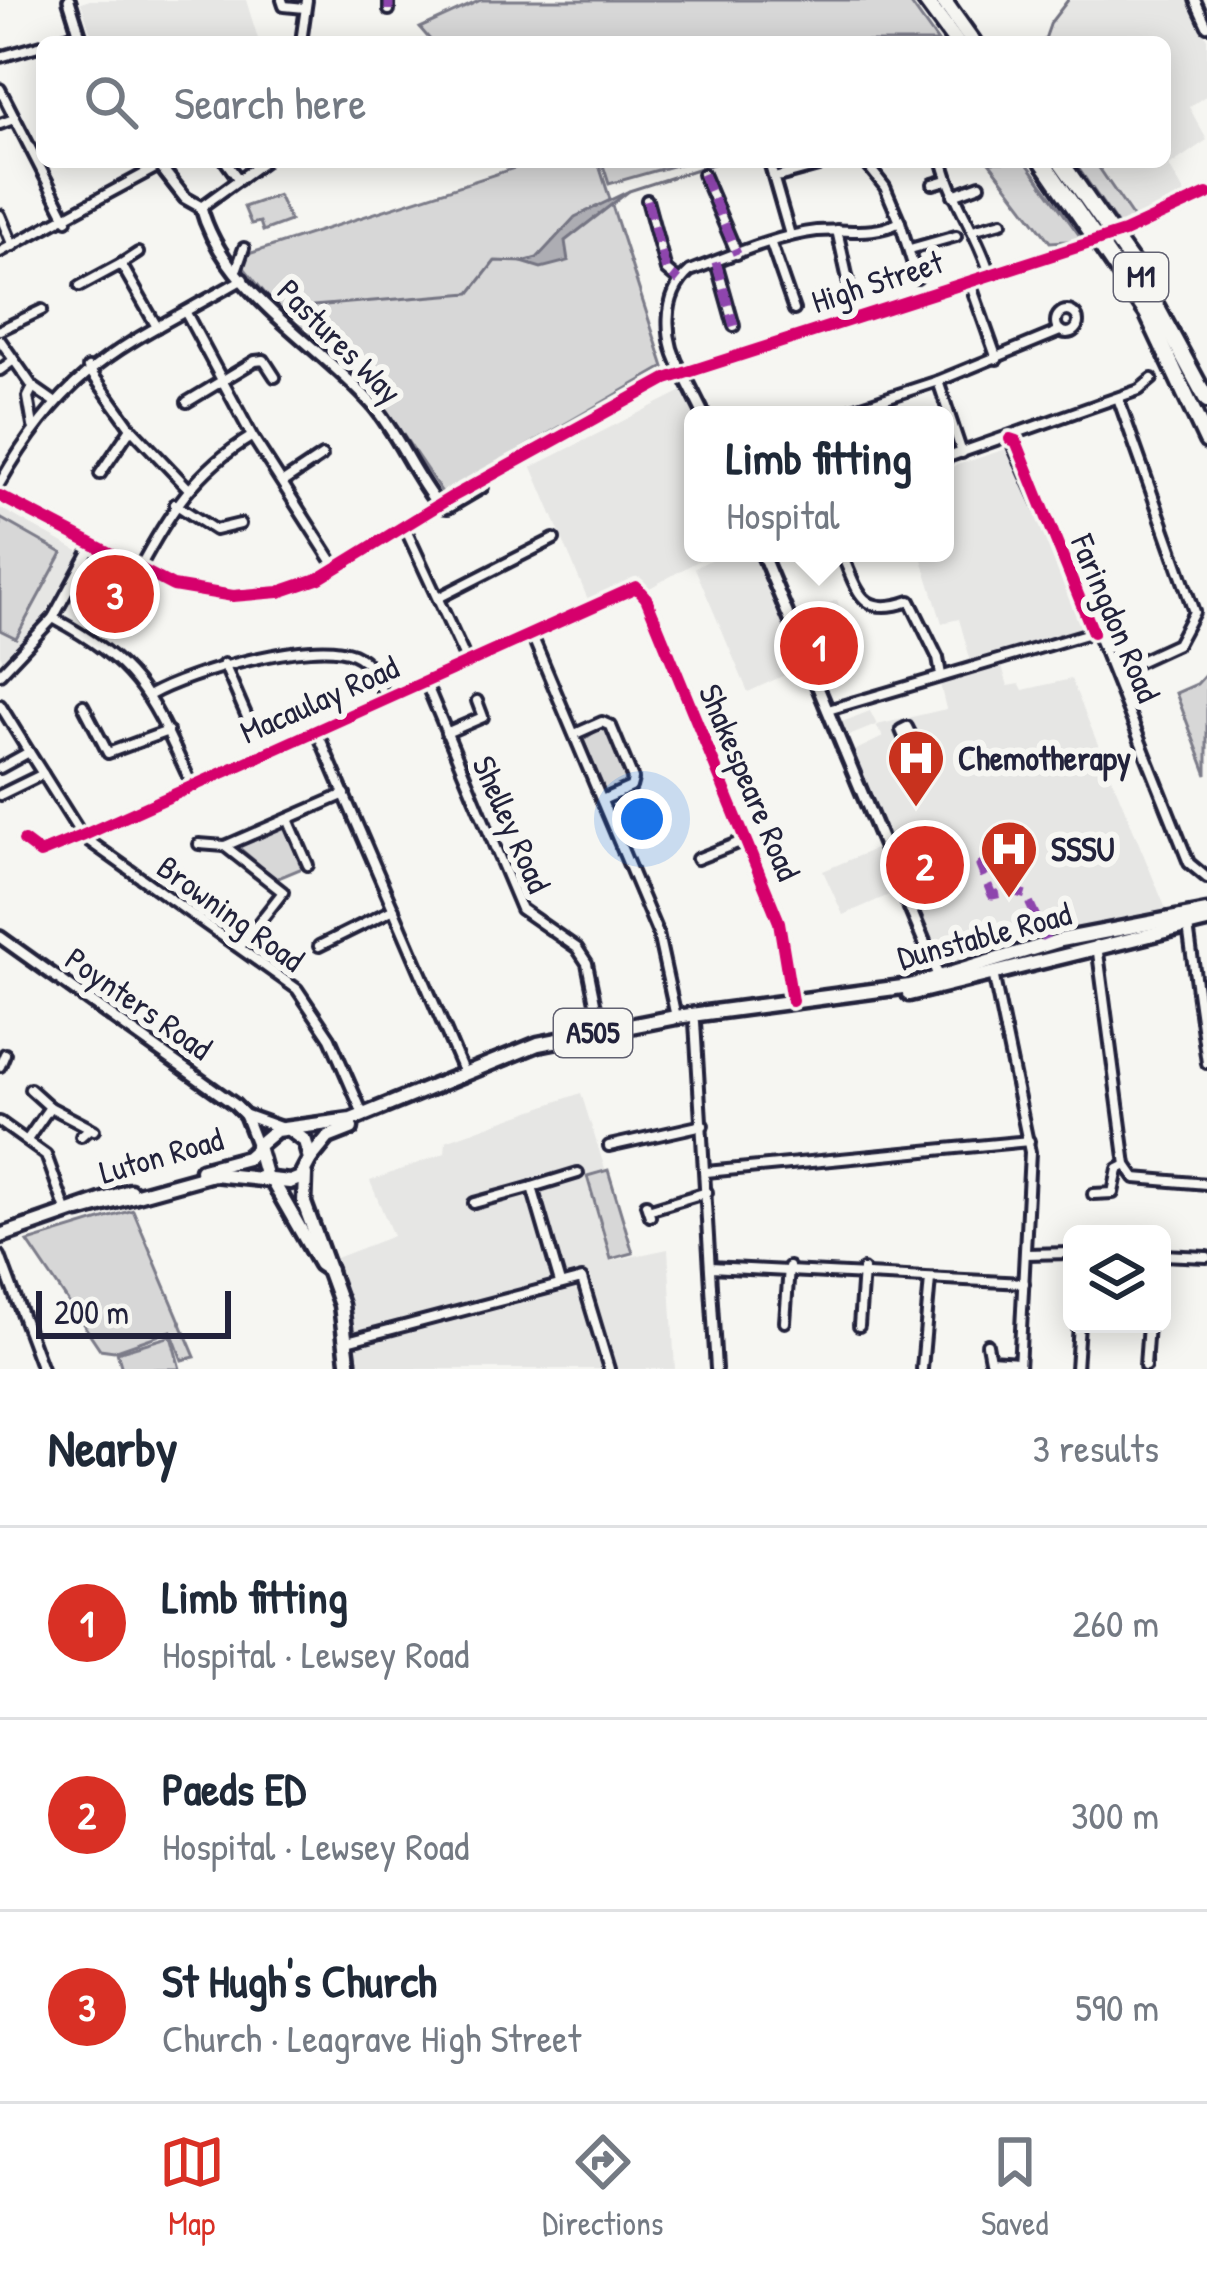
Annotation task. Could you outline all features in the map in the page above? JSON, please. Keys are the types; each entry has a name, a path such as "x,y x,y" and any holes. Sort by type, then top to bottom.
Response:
{"highway":[{"path":"925,0 952,36"},
{"path":"943,0 969,36"},
{"name":"M1","path":"1047,168 1147,313 1206,440"},
{"name":"M1","path":"1065,168 1136,267 1207,400"}],"main road":[{"name":"Dunstable Road","path":"287,1129 363,1114 516,1049 676,1016 941,983 1100,932 1207,916"},
{"name":"Dunstable Road","path":"308,1164 338,1132 514,1058 695,1022 941,983 1098,949 1188,926 1207,916"},
{"path":"287,1129 305,1141 304,1187 347,1341 349,1369"},
{"name":"A505","path":"256,1148 287,1129"},
{"path":"256,1148 269,1180 320,1264 329,1270"},
{"name":"Luton Road","path":"74,1212 98,1200 247,1158 256,1148"},
{"name":"A505","path":"269,1180 290,1182 308,1164"},
{"name":"Luton Road","path":"0,1236 213,1174 269,1180"}],"street":[{"path":"68,0 80,36"},
{"path":"1195,0 1207,26"},
{"path":"280,17 283,3 306,4 302,36"},
{"path":"0,57 36,46"},
{"path":"0,89 11,120 36,152"},
{"path":"0,124 11,120"},
{"path":"45,168 67,220"},
{"path":"0,252 67,220 152,168"},
{"name":"Pastures Way","path":"161,168 185,198 201,207 207,227 244,279 291,332 374,406 439,506"},
{"path":"231,168 240,180"},
{"path":"201,207 255,168"},
{"path":"771,168 791,236"},
{"path":"774,178 811,168"},
{"path":"870,168 885,187 917,278"},
{"path":"946,168 953,195 976,229 990,274"},
{"path":"703,174 737,254"},
{"path":"933,184 947,180"},
{"path":"953,195 980,185"},
{"path":"1124,232 1207,194"},
{"path":"647,200 666,270 679,281"},
{"path":"0,215 13,246"},
{"path":"700,406 667,325 679,281 716,262 791,236 837,230 868,234 900,222"},
{"path":"976,229 1002,222"},
{"path":"837,230 852,298"},
{"path":"910,249 956,236"},
{"name":"High Street","path":"0,496 173,586 233,596 278,592 337,569 439,506 683,373 1089,243"},
{"path":"771,244 794,310"},
{"path":"237,268 244,248"},
{"path":"80,286 138,253"},
{"path":"716,262 734,326"},
{"path":"121,263 157,327"},
{"path":"0,484 33,426 88,368 244,279"},
{"path":"969,280 997,359"},
{"path":"0,330 42,310"},
{"path":"186,313 252,436 337,569"},
{"path":"862,406 1060,332"},
{"path":"0,340 11,362 53,401"},
{"path":"187,402 255,361 264,360 275,377"},
{"path":"0,370 11,362"},
{"path":"88,368 131,428 188,488"},
{"path":"954,455 1118,398 1152,380"},
{"path":"938,381 946,406"},
{"path":"33,387 28,397 33,426"},
{"path":"1114,673 1177,644 1194,612 1118,398"},
{"path":"100,474 131,428"},
{"path":"954,429 962,453"},
{"path":"138,570 188,488 224,453 252,436"},
{"name":"Faringdon Road","path":"1010,439 1016,441 1191,857 1193,872 1203,876"},
{"path":"283,482 322,456"},
{"path":"175,504 215,530 240,524"},
{"path":"405,528 467,662"},
{"path":"438,598 554,539"},
{"path":"0,674 53,618 92,546"},
{"path":"766,562 941,983"},
{"path":"845,562 856,590 868,604 886,608 910,601 938,658 940,675"},
{"name":"Macaulay Road","path":"24,841 40,853 82,836 639,589"},
{"name":"Shakespeare Road","path":"639,589 779,922 792,1001"},
{"path":"53,618 112,650 150,695 192,785"},
{"path":"828,710 1093,632"},
{"path":"531,633 658,934 676,1016"},
{"path":"150,695 176,679 224,664 342,651 366,662 385,698"},
{"path":"224,664 247,717"},
{"name":"Shelley Road","path":"425,681 521,909 578,948 587,963 601,1032"},
{"path":"446,733 483,717 476,701"},
{"name":"Browning Road","path":"0,705 82,836 297,989 317,1015 363,1114"},
{"path":"83,705 108,753 168,731"},
{"path":"575,734 602,722 611,726 633,778 631,788 602,800"},
{"path":"316,729 463,1071"},
{"path":"0,768 29,752"},
{"path":"0,795 43,774"},
{"path":"199,844 225,846 345,794"},
{"path":"288,819 308,865"},
{"path":"697,859 746,840"},
{"path":"225,846 283,890 240,947"},
{"path":"319,946 394,909"},
{"path":"1188,926 1207,1063"},
{"path":"1100,932 1098,949 1126,1165 1135,1178 1185,1186 1207,1184"},
{"name":"Poynters Road","path":"0,937 245,1114 287,1129"},
{"path":"987,1344 990,1360 1019,1365 1029,1142 993,972"},
{"path":"695,1022 716,1369"},
{"path":"0,1066 5,1054"},
{"path":"30,1089 50,1108 92,1129 81,1136"},
{"path":"27,1140 50,1108"},
{"path":"245,1114 256,1148"},
{"path":"0,1122 46,1155 74,1212"},
{"path":"614,1148 703,1125"},
{"path":"706,1172 1029,1142"},
{"path":"1093,1194 1113,1193 1118,1169 1126,1165"},
{"path":"474,1202 578,1173"},
{"path":"532,1187 560,1283"},
{"path":"648,1210 706,1192"},
{"path":"1025,1254 1063,1253"},
{"path":"1171,1255 1207,1257"},
{"path":"0,1256 42,1369"},
{"path":"710,1267 863,1270 930,1280 1024,1283"},
{"path":"784,1322 789,1267"},
{"path":"859,1327 863,1270"},
{"path":"347,1341 582,1279 609,1369"},
{"path":"922,1369 930,1280"},
{"path":"1076,1369 1078,1333"},
{"path":"1145,1366 1147,1333"}],"shaded area":[{"path":"246,0 257,36 92,36 81,3"},
{"path":"481,0 908,0 934,36 427,36 420,28"},
{"path":"1070,0 1188,0 1207,39 1207,95 1189,107 1207,140 1171,165 1171,36 1048,36 1055,15"},
{"path":"514,168 600,168 664,367 443,494 387,411 267,296 236,258"},
{"path":"604,168 665,168 609,184"},
{"path":"994,168 1030,168 1083,240 1050,242"},
{"path":"1078,168 1099,168 1136,222 1120,228"},
{"path":"1099,168 1170,168 1188,199 1136,222"},
{"path":"629,191 565,241 568,261 541,268 522,262 537,258 575,217"},
{"path":"278,195 290,221 263,231 260,222 251,224 244,207"},
{"path":"684,390 690,406 684,406 684,562 696,562 648,589 632,583 589,602 532,467"},
{"path":"1009,448 1086,626 971,662 959,619 942,623 923,562 954,562 954,466"},
{"path":"0,508 80,552 36,631 5,664 0,655"},
{"path":"0,518 62,553 16,638 0,630"},
{"path":"706,562 756,562 802,667 748,692 695,568"},
{"path":"837,600 857,648 817,663 796,616"},
{"path":"1001,663 1008,686 1020,684 1023,690 1071,679 1168,914 943,963 854,751 883,737 876,725 849,736 842,722 870,711 877,725 946,709 939,680"},
{"path":"1207,673 1207,775 1176,693 1197,684"},
{"path":"601,727 609,729 630,778 612,793 605,791 583,740"},
{"path":"280,825 289,827 305,867 276,879 238,847"},
{"path":"877,848 896,892 843,915 823,871"},
{"path":"581,1093 605,1169 586,1175 611,1261 668,1249 675,1369 354,1369 333,1259 393,1236 370,1181 445,1153 446,1141"},
{"path":"608,1170 633,1253 611,1259 587,1176"},
{"path":"133,1210 195,1357 182,1360 171,1331 114,1351 100,1349 28,1242"},
{"path":"171,1336 180,1369 122,1369 117,1352"}],"waterway":[{"path":"1046,36 1068,0"},
{"path":"629,191 700,168"},
{"path":"313,306 470,293 495,261 525,262"}],"marked path":[{"path":"389,0 389,10"},
{"path":"703,174 737,254"},
{"path":"647,200 666,270 679,281"},
{"path":"716,262 734,326"},
{"path":"985,862 980,866 992,895 1012,891 1026,895 1046,939"}],"cycle path":[{"path":"0,496 173,586 233,596 279,592 320,578 450,498 666,379 1124,232 1207,194"},
{"path":"1010,439 1016,441 1093,632"},
{"path":"24,841 40,853 82,836 636,587 646,598 779,922 792,1001"}],"place":[{"name":"St Hugh's Church","path":"115,594"},
{"name":"Limb fitting","path":"819,646"},
{"name":"Chemotherapy","path":"916,809"},
{"name":"Paeds ED","path":"925,865"},
{"name":"SSSU","path":"1009,900"}]}
